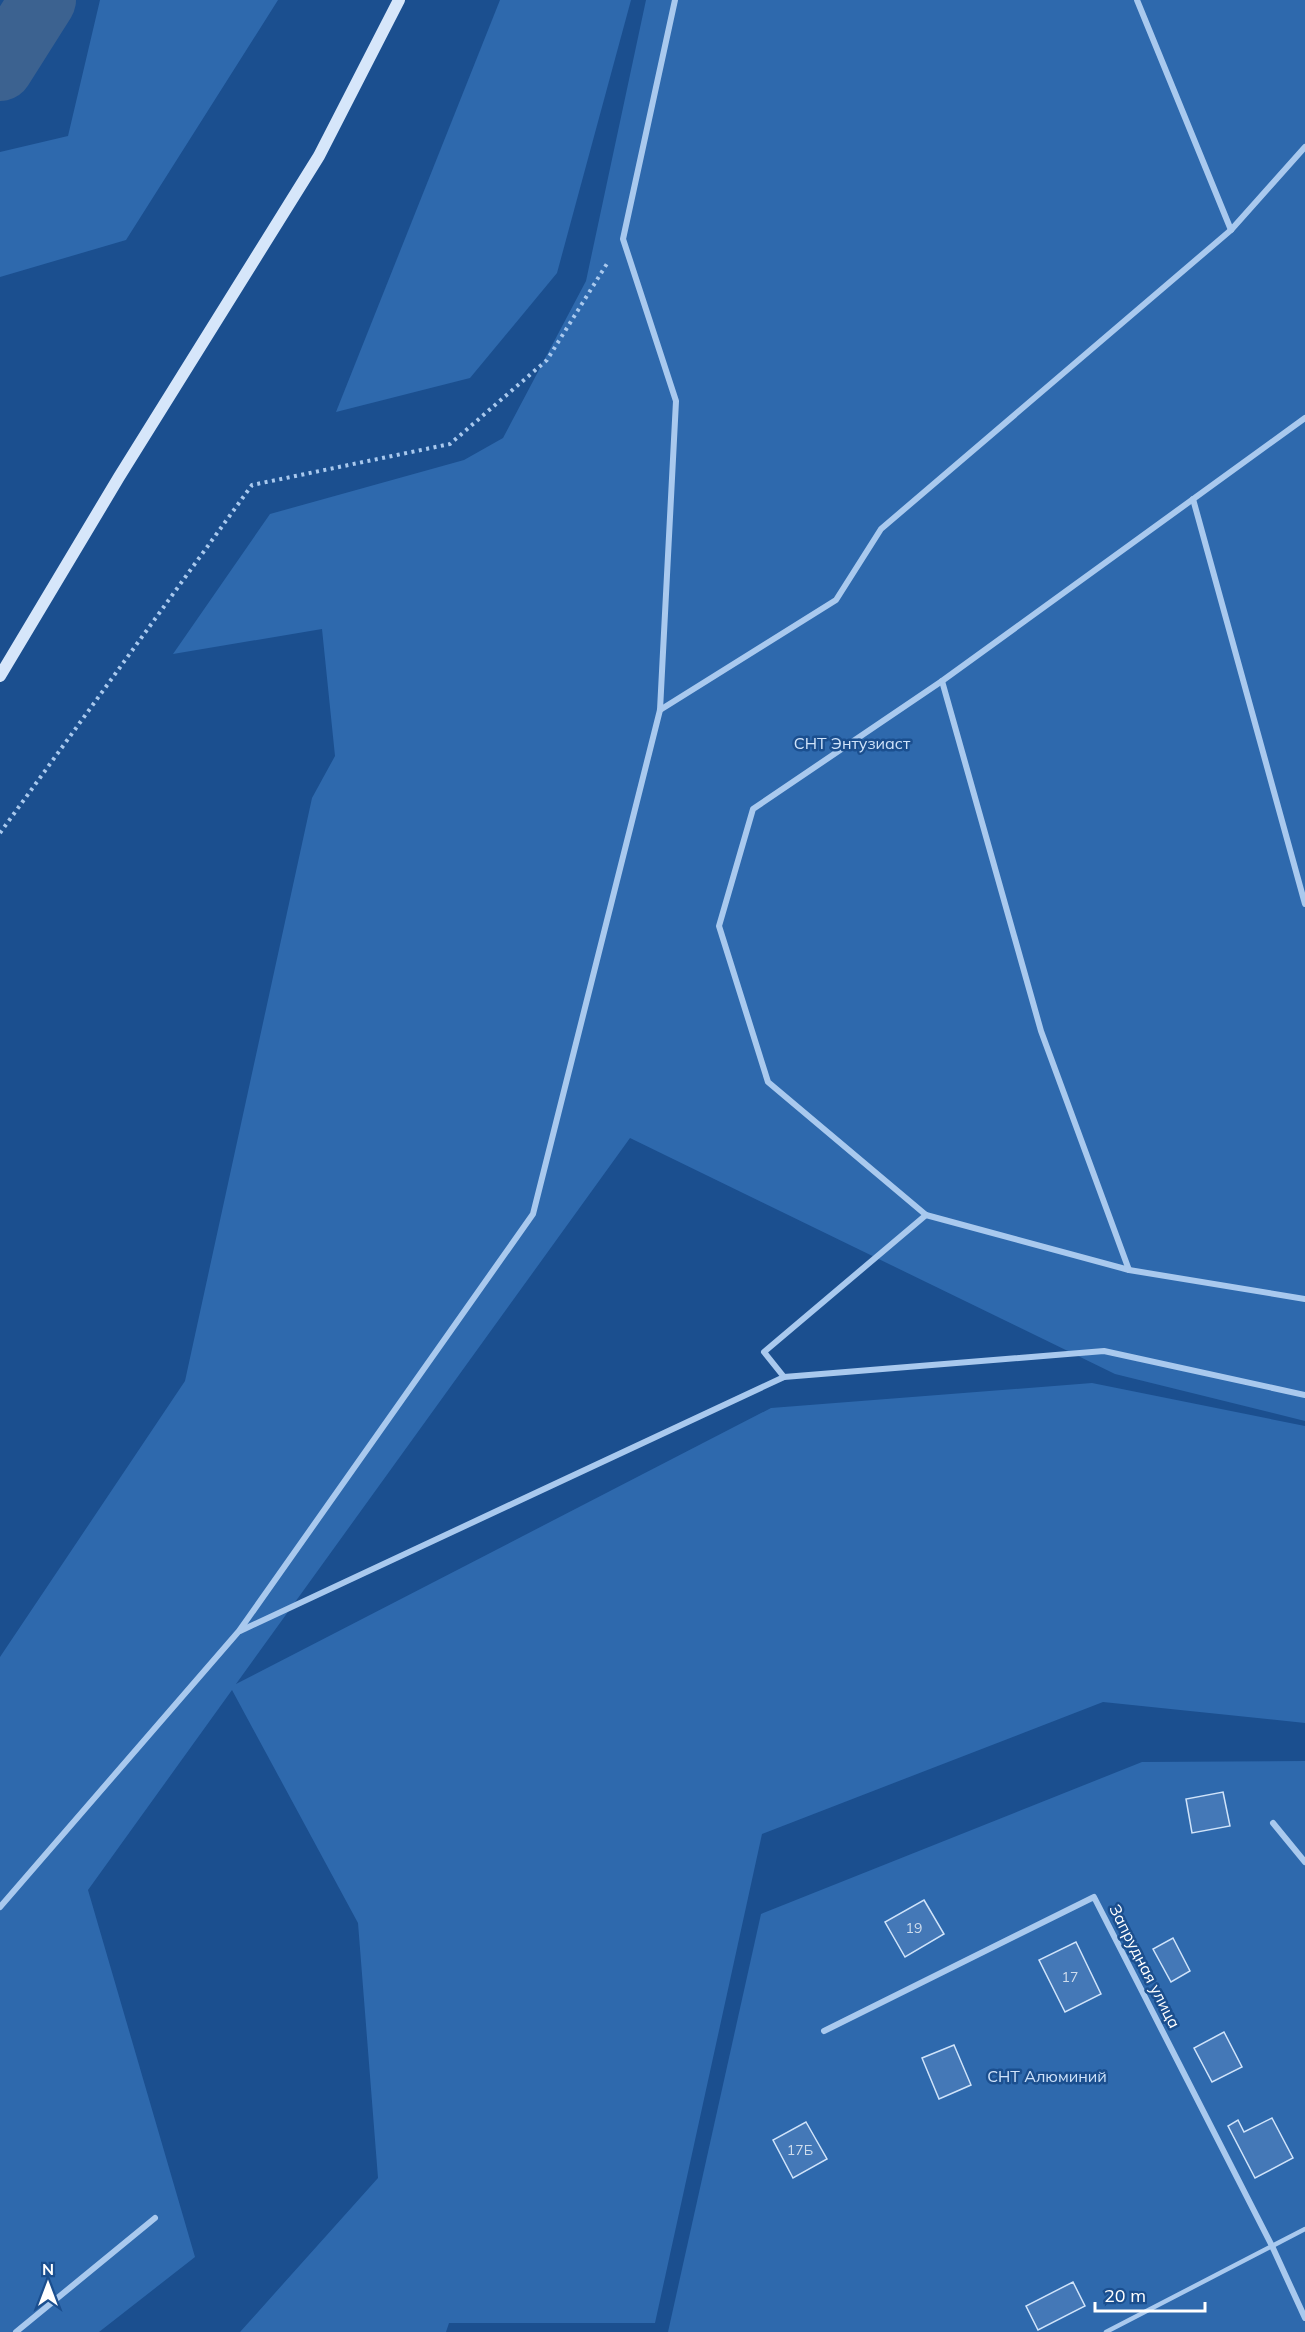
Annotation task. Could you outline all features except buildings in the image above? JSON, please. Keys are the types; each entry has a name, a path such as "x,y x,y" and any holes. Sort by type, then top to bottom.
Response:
{"street":[{"path":"0,676 119,477 319,156 399,0"},
{"path":"0,1907 239,1631 533,1214 660,710 676,401 623,239 675,0"},
{"path":"1137,0 1232,230"},
{"path":"660,710 836,600 880,529 1232,230 1305,147"},
{"path":"1305,418 942,681 753,809 719,926 768,1082 926,1215 1129,1270 1305,1299"},
{"path":"1193,499 1305,904"},
{"path":"942,681 1041,1031 1129,1270"},
{"path":"784,1377 764,1352 926,1215"},
{"path":"239,1631 784,1377 1104,1351 1305,1395"},
{"path":"1273,1823 1305,1862"},
{"name":"Запрудная улица","path":"824,2031 1094,1897 1272,2246 1305,2318"},
{"path":"16,2332 155,2218"}],"lane":[{"path":"1106,2332 1305,2229"}],"path":[{"path":"0,833 252,485 450,444 547,360 623,239"}],"green space":[{"path":"100,0 278,0 126,240 0,277 0,152 68,136"},
{"path":"500,0 631,0 557,273 470,378 336,412"},
{"name":"СНТ Энтузиаст","path":"646,0 1305,0 1305,1421 1115,1374 630,1138 236,1684 771,1408 1092,1383 1305,1426 1305,1723 1103,1702 762,1834 655,2323 449,2323 446,2332 240,2332 378,2178 358,1923 232,1690 88,1890 195,2257 99,2332 0,2332 0,1657 185,1381 312,798 335,756 322,629 173,654 270,514 464,460 503,438 586,281"},
{"name":"СНТ Алюминий","path":"1305,1761 1305,2332 668,2332 761,1914 1142,1762"}],"waterway":[{"path":"0,68 43,0"}]}
